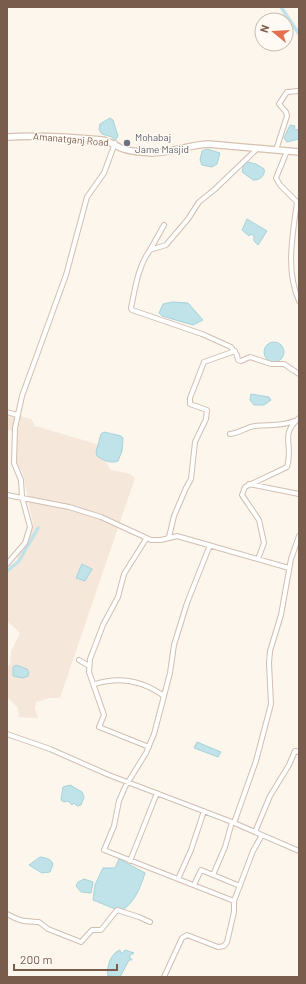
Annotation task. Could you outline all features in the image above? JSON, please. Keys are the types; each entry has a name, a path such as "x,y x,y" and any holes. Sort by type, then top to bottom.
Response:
{"main road":[{"name":"Amanatganj Road","path":"7,137 30,135 102,140 115,143 122,149 151,153 165,152 193,145 208,144 299,152"}],"street":[{"path":"276,150 287,116 286,112 279,104 286,92 299,91"},
{"path":"7,564 25,543 30,527 22,497 21,480 14,463 17,415 24,389 66,275 87,197 104,173 115,143"},
{"path":"150,250 166,245 188,219 199,202 214,190 258,148"},
{"path":"287,151 276,178 280,185 297,202 291,254 295,293 299,300"},
{"path":"164,225 143,262 138,276 132,310 202,334 231,347 235,351 238,360 241,361 250,357 271,364 284,364 299,374"},
{"path":"169,537 174,516 191,479 195,442 206,419 207,410 190,404 190,398 204,362 235,351"},
{"path":"7,412 17,415"},
{"path":"230,434 238,433 253,426 287,424 298,418"},
{"path":"258,559 264,543 259,520 242,495 244,487 287,467 290,459 288,431 291,425 298,418"},
{"path":"249,484 299,494"},
{"path":"7,495 54,503 95,515 146,539 155,541 178,536 289,568"},
{"path":"213,875 225,848 256,761 271,704 269,663 281,614 289,568 299,536"},
{"path":"146,539 124,574 121,589 96,640 89,666 104,715 99,726 149,748"},
{"path":"210,545 188,602 174,646 164,696 154,734 149,748 119,801 114,826 104,850 234,901"},
{"path":"79,660 89,666"},
{"path":"94,684 117,680 134,681 146,685 164,696"},
{"path":"7,734 50,749 129,783 204,811 299,851"},
{"path":"255,832 270,796 289,765 295,751 299,752"},
{"path":"130,861 157,793"},
{"path":"178,880 192,850 204,811"},
{"path":"164,977 182,938 187,935 218,947 224,946 227,942 234,912 234,901 253,851 262,835"},
{"path":"194,885 201,870 240,886"},
{"path":"7,914 20,921 39,922 48,928 82,942 92,930 101,930 117,910 150,922"}],"shaded area":[{"path":"7,412 31,419 35,425 32,425 100,445 107,464 111,470 130,474 135,478 60,698 50,698 36,702 35,708 38,718 19,717 18,708 7,697 7,666 10,665 11,652 20,633 7,621 7,571 17,560 17,555 21,548 28,544 33,525 23,473 16,461 15,433 21,426 14,432 8,430"}],"water":[{"path":"110,118 113,120 118,136 115,141 112,137 102,134 99,130 100,124"},
{"path":"290,125 295,126 294,129 296,130 299,129 299,139 287,142 284,138"},
{"path":"207,149 220,153 217,164 212,167 202,165 200,160 202,151"},
{"path":"248,162 256,164 264,169 262,177 258,180 253,180 242,172 244,164"},
{"path":"247,219 267,231 258,245 254,241 254,236 251,234 249,236 242,230"},
{"path":"173,302 188,303 203,320 193,325 162,316 159,313 163,304"},
{"path":"274,342 281,345 284,352 281,359 274,362 267,359 264,352 267,345"},
{"path":"251,394 269,397 271,400 264,405 254,405 250,400"},
{"path":"104,432 121,436 123,438 122,451 118,461 110,462 97,456 96,452 101,434"},
{"path":"82,564 92,569 85,581 76,578"},
{"path":"16,665 27,669 29,672 28,676 23,678 13,676 13,667"},
{"path":"197,742 221,752 218,757 194,748"},
{"path":"70,785 82,792 84,797 81,805 77,806 74,803 72,805 68,801 64,802 61,800 63,787"},
{"path":"40,857 48,859 52,862 53,864 50,872 42,873 29,865"},
{"path":"119,859 145,873 133,900 120,911 93,900 95,885 103,868 115,868"},
{"path":"84,879 93,882 91,893 81,892 76,886 78,882"},
{"path":"120,950 121,954 125,950 134,953 129,956 132,960 129,960 120,977 108,976 110,961 114,954"}],"waterway":[{"path":"281,7 299,34"},
{"path":"7,571 19,561 38,528"}],"place":[{"name":"Mohabaj Jame Masjid","path":"127,143"}]}
